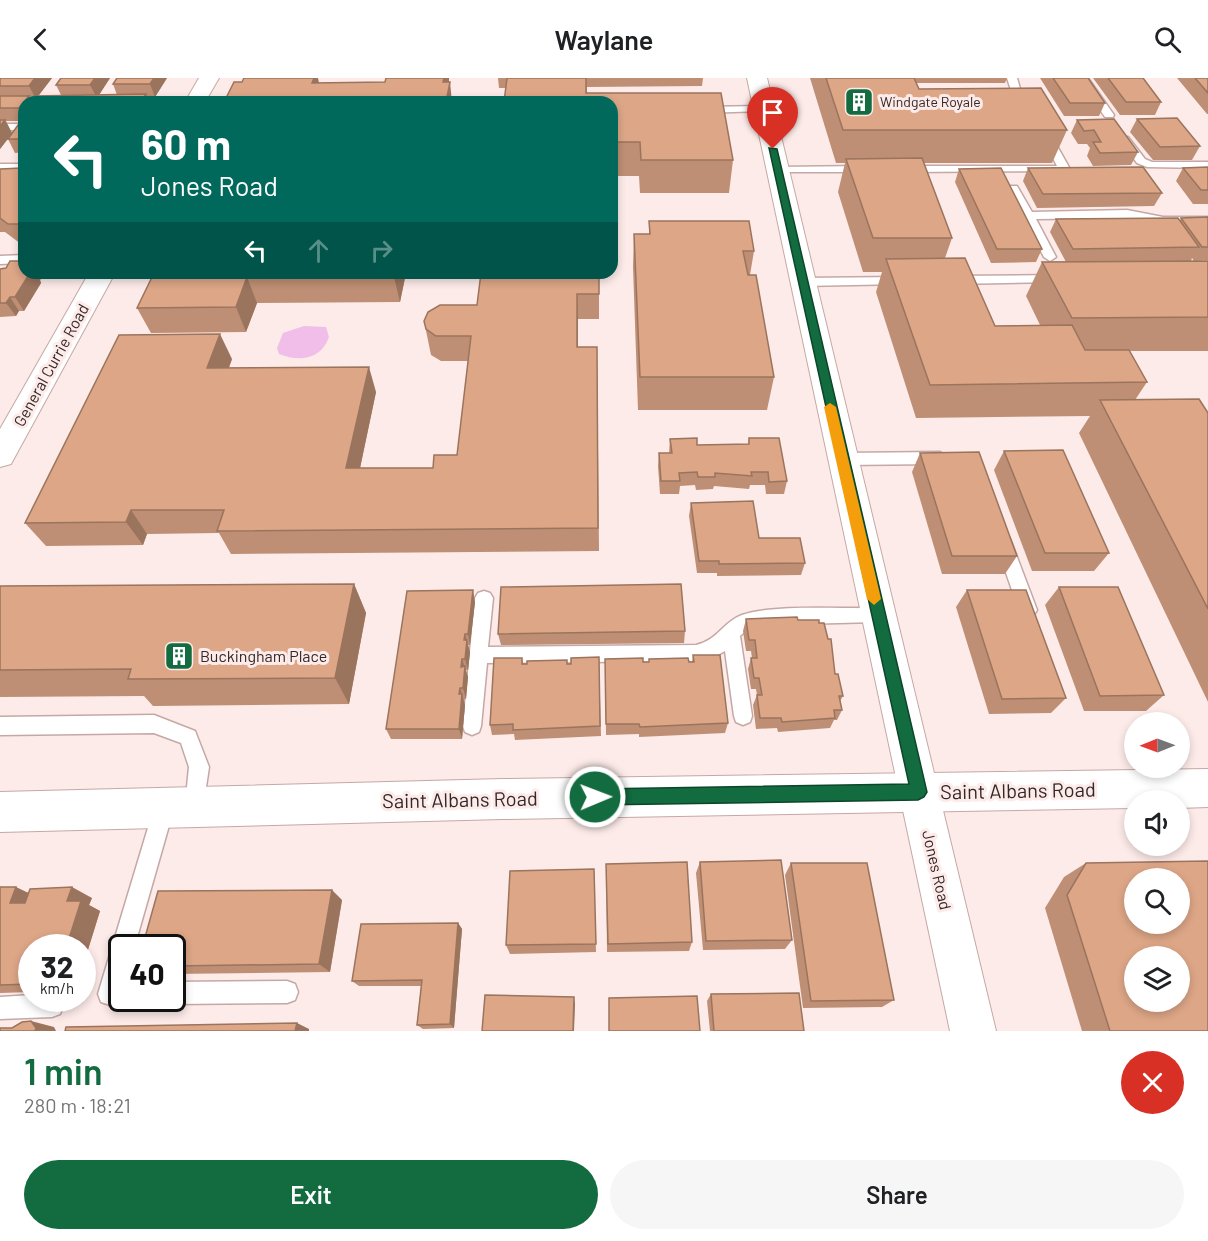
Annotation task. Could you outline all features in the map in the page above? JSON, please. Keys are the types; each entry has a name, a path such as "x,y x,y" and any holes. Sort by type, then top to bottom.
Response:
{"street":[{"path":"198,96 209,78"},
{"name":"Jones Road","path":"760,93 973,1031"},
{"name":"General Currie Road","path":"0,456 99,279"},
{"name":"Saint Albans Road","path":"0,812 1208,788"}],"lane":[{"path":"777,170 1064,169 1044,131 1018,100 1012,78"},
{"path":"1083,78 1109,115"},
{"path":"689,110 760,93"},
{"path":"0,127 18,127"},
{"path":"1118,131 1141,161 1151,165 1208,165"},
{"path":"0,167 18,167"},
{"path":"1013,188 1050,257"},
{"path":"1028,216 1127,214 1163,221 1208,221"},
{"path":"0,260 18,260"},
{"path":"935,280 1065,278"},
{"path":"802,282 911,281"},
{"path":"842,459 962,458"},
{"path":"997,525 1034,626"},
{"path":"472,726 484,598"},
{"path":"479,655 696,653 714,649 744,622 761,618 877,615"},
{"path":"731,633 743,716"},
{"path":"0,726 154,724 188,737 199,767 129,934"},
{"path":"186,993 287,992"},
{"path":"0,1008 18,1007"}],"shaded area":[{"path":"304,326 326,327 329,337 321,350 315,355 302,358 279,354 277,348 283,333"}],"building":[{"path":"0,78 35,78 29,86 0,86"},
{"path":"61,78 95,78 90,85 56,85"},
{"path":"117,78 154,78 150,84 113,84"},
{"path":"244,78 314,78 312,83 385,82 386,78 444,78 443,82 450,82 447,96 227,96 234,82 242,82"},
{"path":"507,78 586,78 586,93 721,93 733,160 641,160 640,142 618,142 618,96 505,96"},
{"path":"826,78 914,78 919,89 1041,88 1067,130 843,130"},
{"path":"1053,78 1088,78 1105,103 1070,103"},
{"path":"1108,78 1143,78 1161,102 1126,102"},
{"path":"1195,78 1208,78 1208,93"},
{"path":"146,94 145,96 34,96"},
{"path":"0,96 18,96 18,108 0,108"},
{"path":"1177,118 1200,146 1160,147 1137,119"},
{"path":"1114,119 1138,152 1100,153 1093,142 1101,142 1094,130 1084,131 1077,120"},
{"path":"18,125 18,139 8,139"},
{"path":"922,158 952,238 873,238 846,159"},
{"path":"1143,167 1162,193 1043,194 1028,168"},
{"path":"1208,167 1208,190 1201,190 1183,168"},
{"path":"18,168 18,224 8,224 0,218 0,169"},
{"path":"1001,168 1042,249 997,249 959,169"},
{"path":"1208,217 1208,247 1202,247 1181,218"},
{"path":"1178,218 1199,247 1073,249 1056,219"},
{"path":"649,221 749,221 754,251 743,251 748,275 756,275 774,377 640,377 634,234 650,234"},
{"path":"965,258 995,326 1072,325 1085,350 1129,350 1147,382 930,385 886,259"},
{"path":"10,261 18,261 18,279 26,279 15,297 10,297 6,303 0,303 0,269 6,268"},
{"path":"1208,261 1208,317 1072,318 1042,262"},
{"path":"151,279 246,279 236,307 137,308"},
{"path":"480,279 599,279 599,294 577,294 577,347 597,347 598,528 217,531 224,510 131,510 126,522 25,523 119,335 220,334 207,368 369,367 346,468 433,468 434,455 457,455 471,336 436,336 426,329 424,321 428,312 440,305 477,305"},
{"path":"1199,399 1208,413 1208,609 1100,400"},
{"path":"697,438 697,445 749,444 749,438 779,438 787,481 769,482 768,472 751,472 752,476 715,473 715,477 698,477 697,472 679,473 680,481 661,481 659,453 672,453 670,439"},
{"path":"1063,450 1109,553 1045,553 1004,451"},
{"path":"979,452 1017,556 952,556 920,453"},
{"path":"753,501 759,538 800,538 805,563 719,564 719,561 699,561 691,503"},
{"name":"Buckingham Place","path":"354,584 335,678 128,679 131,669 0,670 0,586"},
{"path":"681,584 685,631 498,634 501,587"},
{"path":"1059,587 1118,587 1164,695 1100,696"},
{"path":"473,590 468,634 465,634 464,640 467,640 465,659 462,659 461,667 465,666 463,688 460,688 459,694 462,694 459,729 386,729 407,591"},
{"path":"967,590 1026,590 1066,698 1002,699"},
{"path":"797,617 798,620 819,620 819,623 824,623 828,639 831,639 835,674 838,674 843,696 839,696 842,710 834,710 835,718 782,722 781,718 760,718 757,695 762,695 759,678 754,678 751,658 757,658 755,640 749,640 746,619"},
{"path":"693,655 720,655 728,723 640,727 639,724 606,724 605,659 643,658 643,662 649,662 649,659 688,658 689,662 694,662"},
{"path":"599,657 600,726 513,730 513,724 490,725 494,658 522,658 522,664 527,664 527,661 567,660 567,664 571,664 571,658"},
{"path":"781,860 792,940 706,941 700,862"},
{"path":"1208,861 1208,1031 1110,1031 1067,895 1086,863"},
{"path":"687,862 692,942 608,944 606,864"},
{"path":"791,863 867,863 894,1000 811,1001"},
{"path":"594,869 596,944 506,945 510,871"},
{"path":"0,887 16,887 10,903 25,903 30,889 72,887 67,901 81,901 70,934 18,934 18,984 0,985"},
{"path":"332,890 319,964 186,966 186,934 146,934 158,891"},
{"path":"458,923 450,1024 417,1025 422,980 352,981 361,924"},
{"path":"799,993 804,1031 714,1031 711,994"},
{"path":"485,995 574,997 573,1031 482,1031"},
{"path":"697,996 700,1031 609,1031 609,998"},
{"path":"31,1021 36,1028 35,1031 0,1031 0,1028 12,1028 22,1022"},
{"path":"297,1023 295,1031 65,1031 66,1027"}],"slow traffic":[{"path":"830,407 874,599"}],"place":[{"name":"Windgate Royale","path":"859,102"},
{"name":"Buckingham Place","path":"179,656"}],"route":[{"path":"595,797 918,792 773,149"}]}
